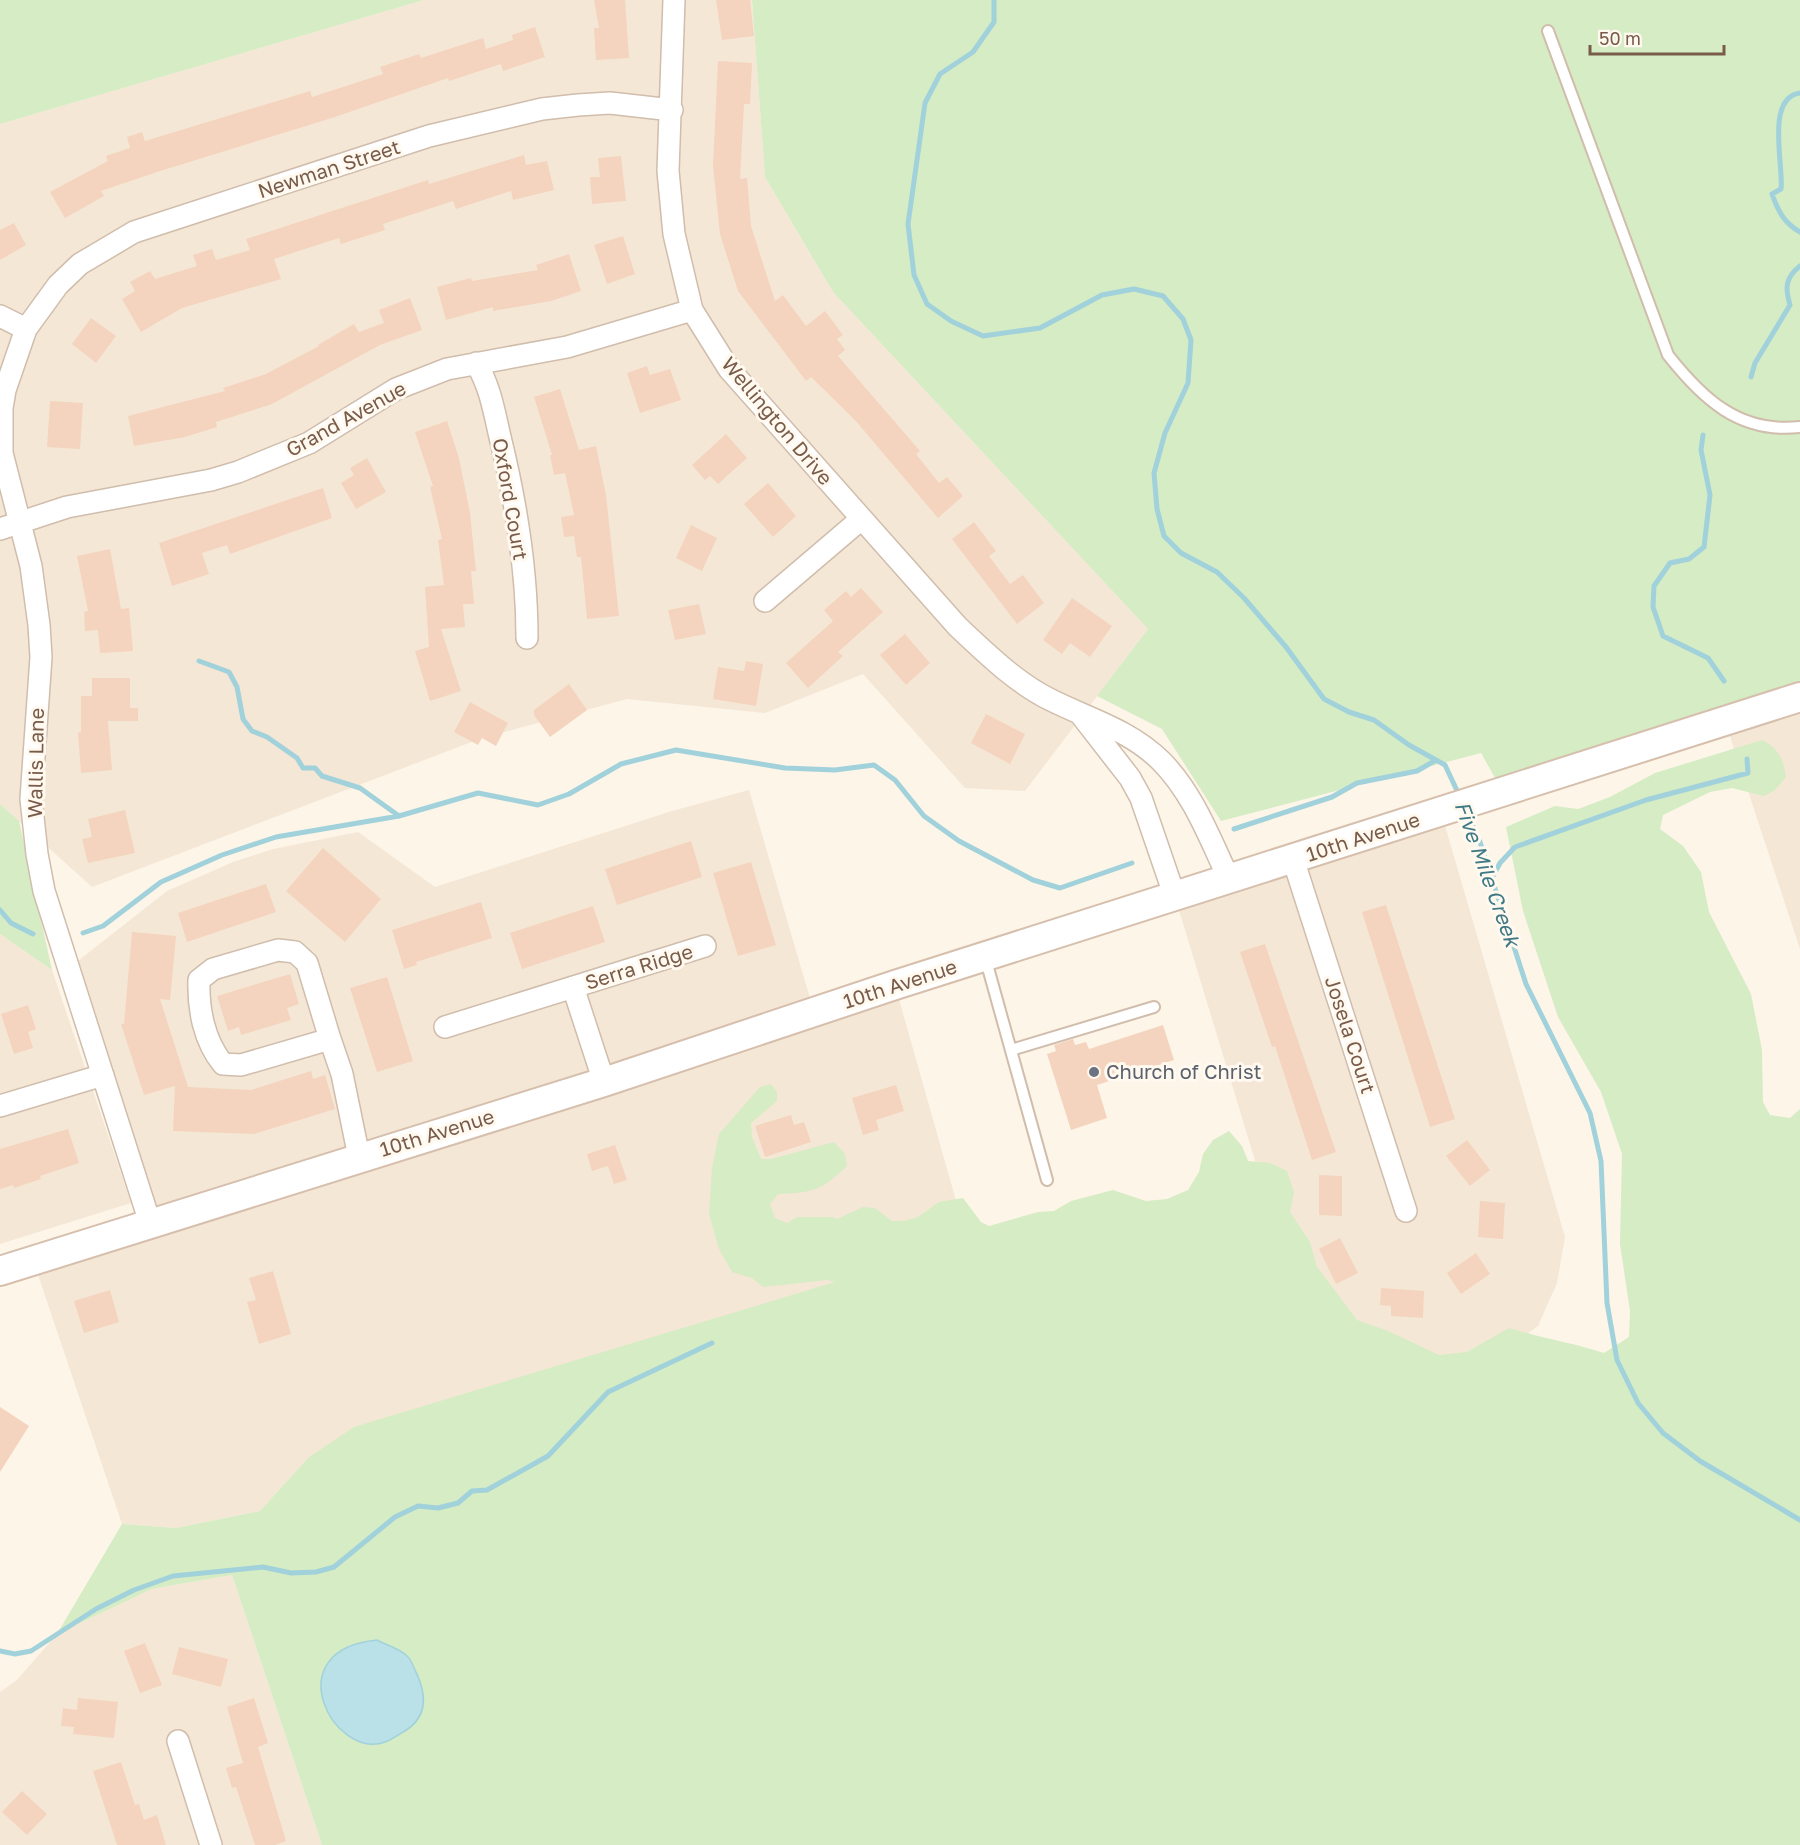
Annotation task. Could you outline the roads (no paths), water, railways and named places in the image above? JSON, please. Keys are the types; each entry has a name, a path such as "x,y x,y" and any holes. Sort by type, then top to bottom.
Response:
{"street":[{"name":"Wellington Drive","path":"674,0 672,110 668,171 674,234 692,310 729,369 860,520 958,627 995,662 1048,699 1133,736 1162,762 1194,806 1229,879"},
{"name":"Newman Street","path":"26,329 58,285 80,264 134,232 429,136 542,109 610,103 672,110"},
{"name":"Grand Avenue","path":"9,526 67,507 212,480 238,472 309,443 421,377 476,363 567,347 692,310"},
{"path":"0,316 26,329"},
{"name":"Wallis Lane","path":"26,329 4,390 2,453 9,526 31,566 39,625 41,657 31,770 37,854 44,891 150,1223"},
{"name":"Oxford Court","path":"476,363 485,378 491,398 511,483 527,607 527,638"},
{"path":"765,601 860,520"},
{"name":"10th Avenue","path":"0,1271 604,1082 985,957 1800,697"},
{"name":"Wellington Drive","path":"1078,712 1130,778 1141,798 1175,897"},
{"name":"Josela Court","path":"1293,859 1406,1211"},
{"name":"Serra Ridge","path":"445,1027 705,946"},
{"path":"330,1039 241,1065 223,1064 212,1050 198,1002 199,980 213,969 278,950 295,952 307,963 342,1074 359,1157"},
{"name":"Serra Ridge","path":"573,987 604,1082"},
{"path":"0,1106 103,1075"},
{"path":"178,1741 211,1845"}],"lane":[{"path":"1548,31 1668,355 1693,387 1722,411 1761,424 1800,427"},
{"path":"985,957 1047,1180"},
{"path":"1011,1050 1154,1007"}],"water":[{"path":"377,1640 399,1650 409,1658 419,1678 423,1703 418,1718 405,1731 385,1742 366,1743 348,1735 333,1721 324,1702 321,1682 328,1663 346,1648"}],"waterway":[{"name":"Five Mile Creek","path":"994,0 994,22 973,52 940,74 925,103 908,224 914,275 927,304 951,321 983,336 1040,328 1102,295 1134,289 1163,296 1183,319 1191,340 1188,383 1165,433 1154,473 1157,509 1164,536 1181,553 1217,572 1244,598 1286,647 1324,699 1349,712 1374,720 1409,745 1445,765 1460,797"},
{"path":"1800,93 1789,98 1779,120 1781,189 1772,194 1782,216 1800,232"},
{"path":"1751,377 1755,363 1790,305 1787,284 1791,275 1800,266"},
{"path":"1703,435 1701,450 1710,495 1704,547 1689,559 1670,563 1654,586 1653,607 1663,636 1708,658 1724,681"},
{"path":"199,661 229,672 237,687 243,719 252,731 267,737 297,758 303,768 315,768 322,776 360,788 399,816"},
{"path":"83,933 103,926 161,882 222,855 276,837 399,816 478,793 538,805 569,794 621,764 676,750 785,768 835,770 874,765 895,780 924,816 959,841 1033,880 1060,888 1132,863"},
{"path":"1492,878 1500,863 1515,847 1646,800 1748,773 1747,759"},
{"path":"1234,829 1332,797 1357,783 1417,771 1436,760"},
{"name":"Five Mile Creek","path":"1466,811 1480,842 1526,984 1590,1113 1601,1161 1607,1303 1617,1360 1638,1403 1663,1433 1700,1461 1800,1520"},
{"path":"0,910 11,923 33,934"},
{"path":"0,1651 15,1654 31,1651 96,1609 134,1590 173,1576 263,1567 291,1573 316,1572 334,1567 395,1517 418,1506 438,1508 458,1503 472,1491 487,1490 548,1456 608,1392 712,1343"}],"place":[{"name":"Church of Christ","path":"1094,1072"}]}
